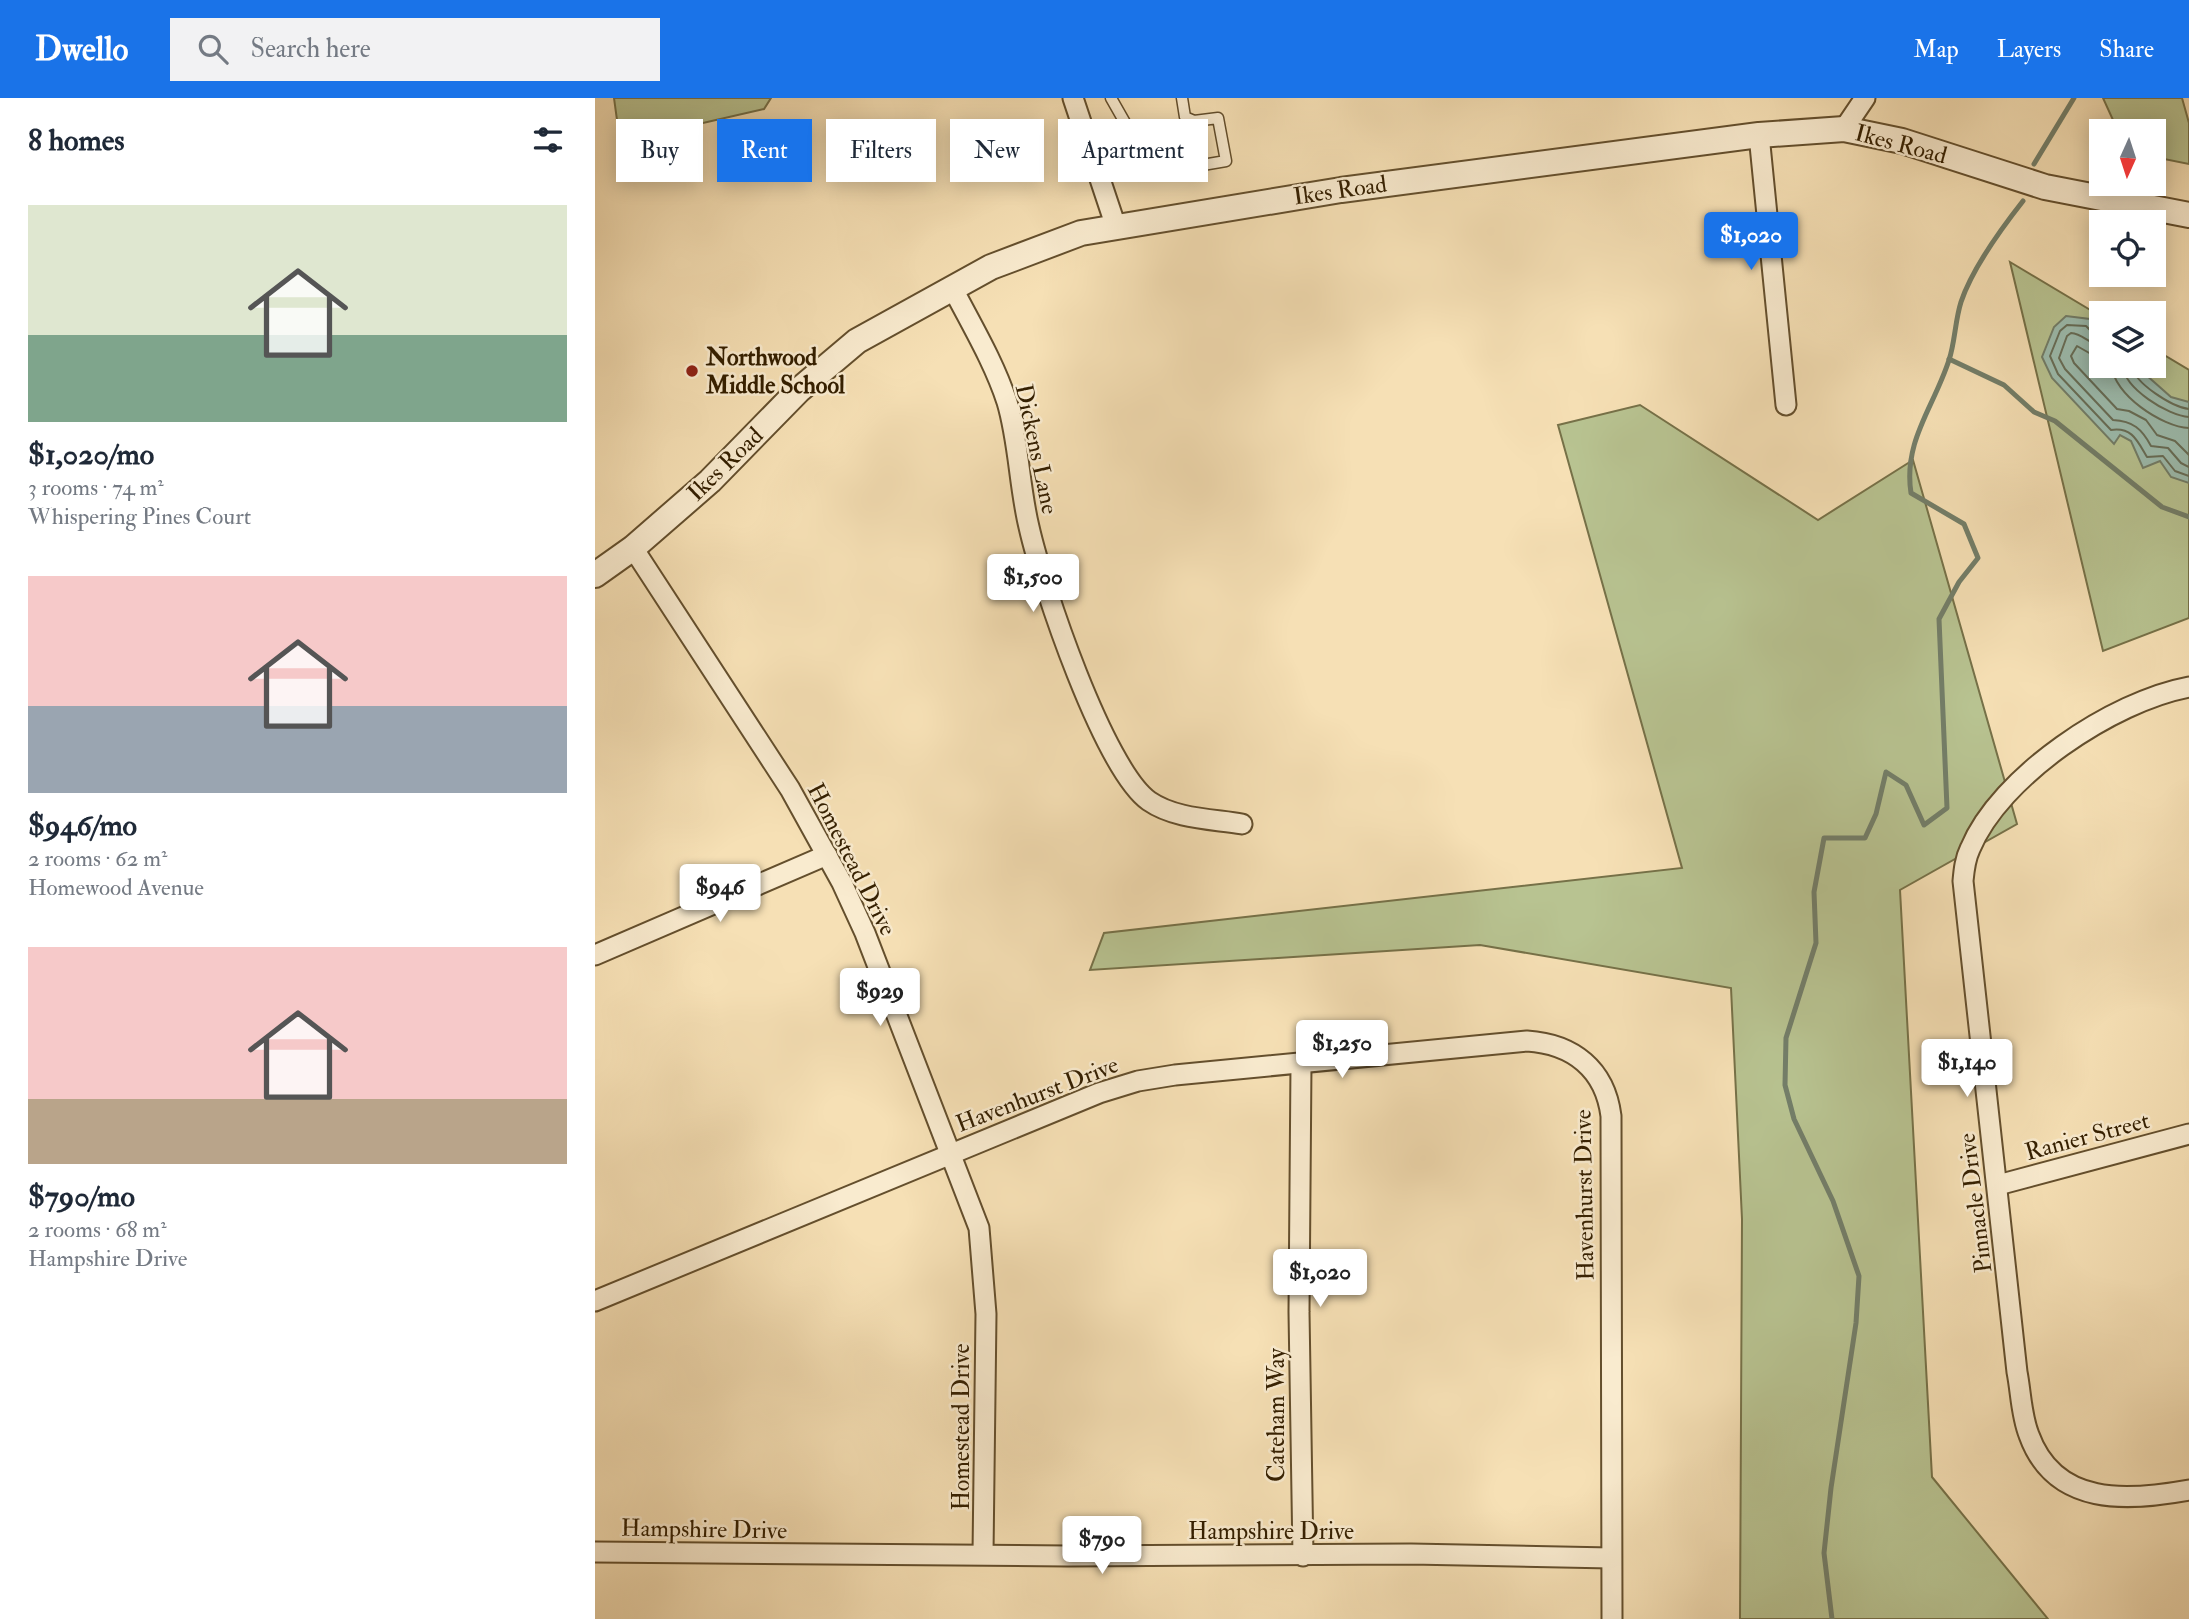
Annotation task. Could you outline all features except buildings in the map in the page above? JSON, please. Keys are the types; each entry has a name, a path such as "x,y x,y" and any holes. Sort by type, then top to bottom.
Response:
{"street":[{"path":"1073,98 1116,227"},
{"path":"1845,129 1865,98"},
{"name":"Ikes Road","path":"595,575 633,548 710,481 799,390 831,362 883,325 952,286 1081,233 1265,201 1759,135 1845,129 1902,141 2045,187 2189,215"},
{"path":"1759,135 1786,405"},
{"name":"Dickens Lane","path":"952,286 1006,401 1028,525 1044,587 1099,722 1123,771 1135,788 1161,808 1184,815 1242,824"},
{"name":"Homestead Drive","path":"633,548 790,789 827,855 865,933 979,1228 986,1314 983,1554"},
{"name":"Pinnacle Drive","path":"2189,687 2140,702 2102,720 2071,739 2034,768 1985,822 1970,849 1963,881 2017,1371 2026,1427 2035,1449 2047,1466 2065,1481 2098,1495 2133,1498 2189,1490"},
{"path":"595,955 827,855"},
{"name":"Havenhurst Drive","path":"595,1301 1099,1093 1138,1081 1175,1074 1527,1041 1553,1044 1572,1052 1594,1071 1604,1087 1611,1116 1612,1619"},
{"name":"Cateham Way","path":"1301,1064 1299,1312 1303,1556"},
{"name":"Ranier Street","path":"1998,1185 2189,1134"},
{"name":"Hampshire Drive","path":"595,1552 1303,1556 1411,1554 1611,1558"}],"lane":[{"path":"1111,98 1136,142 1144,175 1226,161 1217,118 1194,121 1185,117 1182,98"}],"green space":[{"path":"614,98 771,98 764,109 703,123 703,119 617,119"},
{"path":"2103,98 2182,98 2189,123 2189,164 2167,160 2167,119 2113,119"},
{"path":"2010,262 2089,309 2089,378 2166,378 2166,356 2189,370 2189,618 2103,651"},
{"path":"1640,405 1818,520 1913,460 2017,824 1900,890 1932,1477 2048,1619 1740,1619 1742,1219 1731,988 1480,945 1090,970 1104,933 1682,868 1558,425"}],"water":[{"path":"2066,316 2089,319 2089,378 2150,378 2171,397 2189,402 2189,483 2171,477 2160,461 2143,468 2131,441 2120,435 2114,444 2052,378 2042,357 2054,327"}],"waterway":[{"path":"2034,164 2074,98"},
{"path":"1832,1619 1824,1553 1856,1323 1859,1276 1833,1201 1794,1119 1785,1085 1786,1038 1816,943 1814,892 1824,838 1865,838 1876,814 1886,772 1906,785 1924,825 1947,808 1939,619 1959,582 1978,558 1964,524 1911,493 1911,457 1921,425 1949,360 1959,309 1966,289 1988,250 2023,201"},
{"path":"1949,359 2004,385 2034,412 2055,421 2162,507 2189,517"}],"place":[{"name":"Northwood Middle School","path":"692,371"}]}
